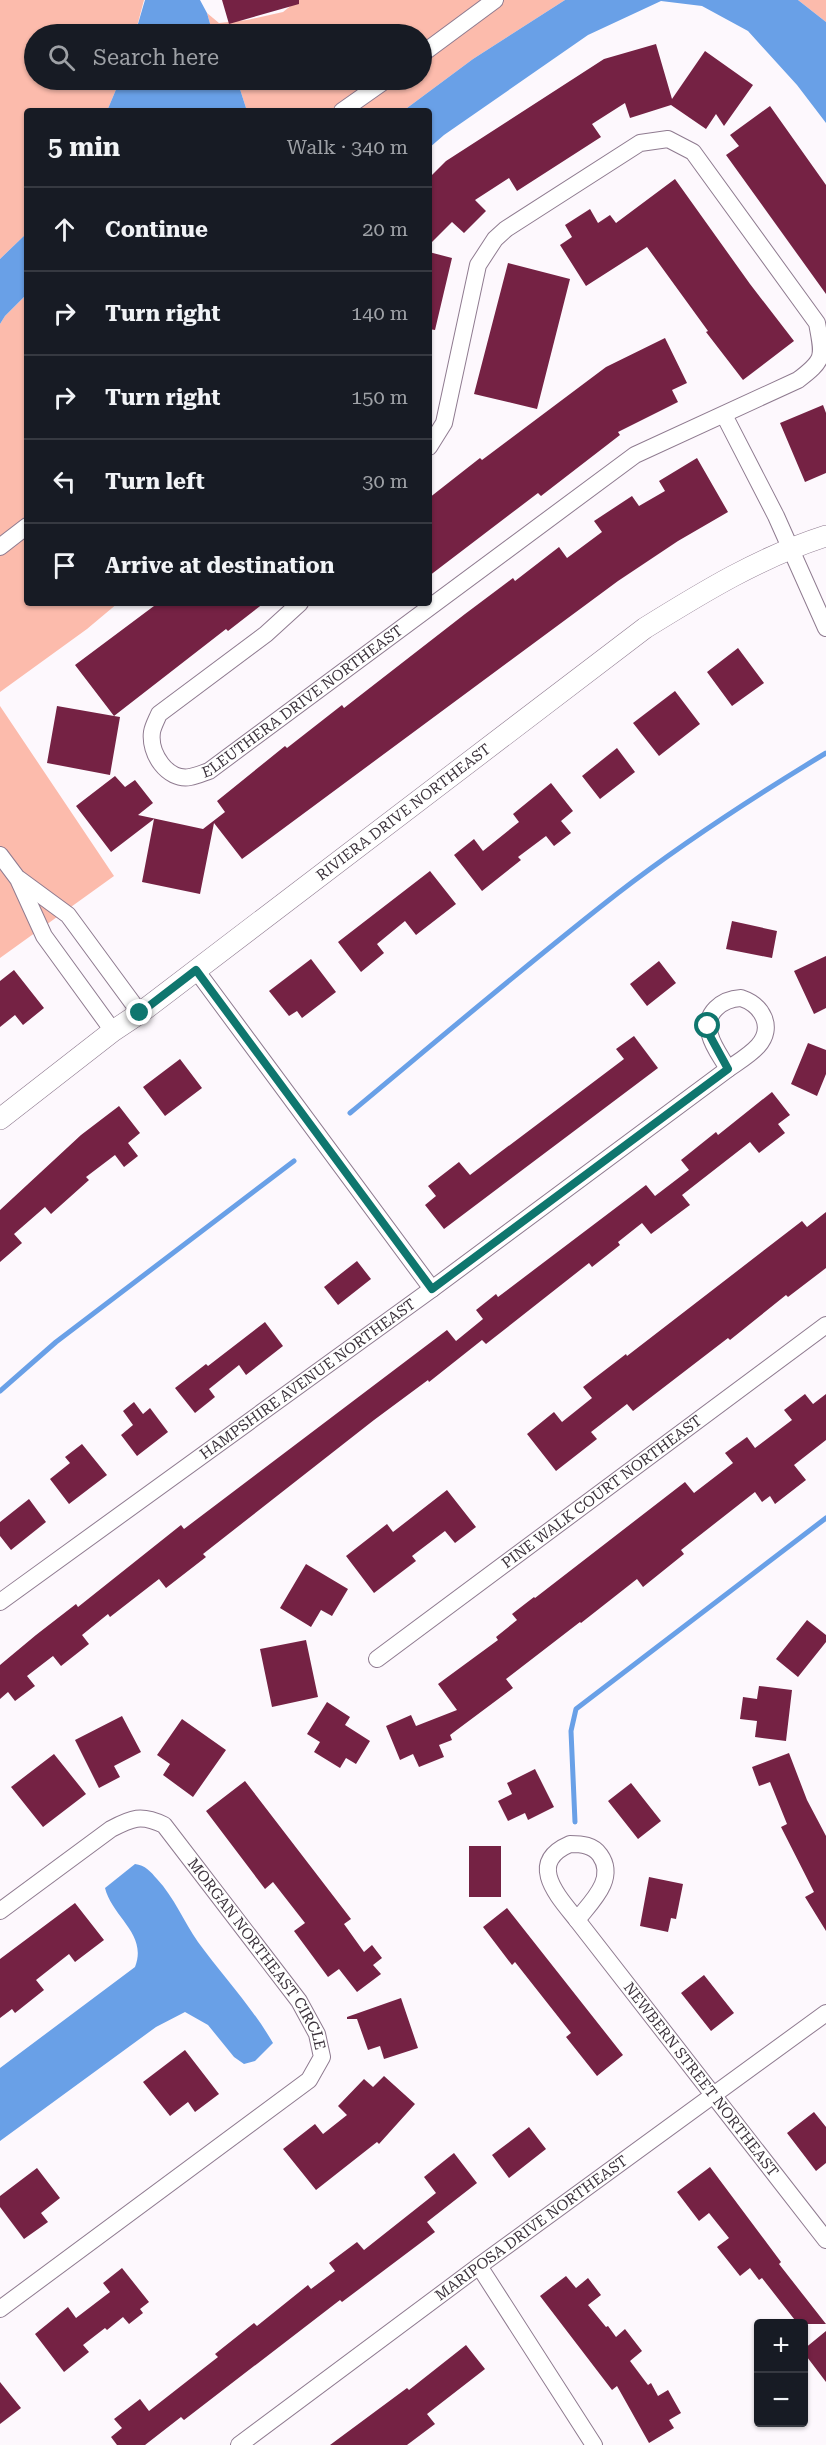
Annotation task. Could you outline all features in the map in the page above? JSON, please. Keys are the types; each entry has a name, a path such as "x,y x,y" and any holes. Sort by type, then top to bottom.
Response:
{"street":[{"path":"432,47 495,0"},
{"path":"346,108 372,90"},
{"name":"ELEUTHERA DRIVE NORTHEAST","path":"432,442 444,423 478,265 495,239 506,229 640,143 668,139 693,152 817,323 822,353 814,368 798,380 635,455 432,605"},
{"path":"724,415 776,516 788,548 826,628"},
{"path":"0,547 24,528"},
{"name":"RIVIERA DRIVE NORTHEAST","path":"0,1119 645,628 715,584 788,548 826,536"},
{"name":"ELEUTHERA DRIVE NORTHEAST","path":"297,606 266,634 159,714 152,730 152,744 158,761 173,774 189,778 209,771 430,606"},
{"path":"0,855 18,879 44,936 113,1031"},
{"path":"18,879 68,915 140,1013"},
{"path":"196,970 432,1289"},
{"name":"HAMPSHIRE AVENUE NORTHEAST","path":"0,1602 432,1289 728,1069"},
{"name":"PINE WALK COURT NORTHEAST","path":"377,1659 826,1325"},
{"name":"MORGAN NORTHEAST CIRCLE","path":"0,1911 111,1829 129,1820 148,1818 164,1825 299,2001 317,2034 322,2057 309,2080 0,2309"},
{"name":"NEWBERN STREET NORTHEAST","path":"577,1920 826,2240"},
{"name":"MARIPOSA DRIVE NORTHEAST","path":"239,2445 479,2266 826,2013"},
{"path":"479,2266 594,2445"}],"shaded area":[{"path":"0,0 144,0 138,24 24,24 24,90 116,90 108,108 24,108 24,236 0,259"},
{"path":"298,0 565,0 473,59 432,89 432,24 210,24 207,13 219,23 283,12"},
{"path":"798,0 826,0 826,22"},
{"path":"240,90 431,90 407,108 246,108"},
{"path":"24,297 24,606 114,606 87,629 0,692 0,324"},
{"path":"0,706 114,876 0,958"}],"water":[{"path":"145,0 200,0 210,24 138,24"},
{"path":"565,0 798,0 826,22 826,123 797,85 748,31 702,6 661,1 588,35 432,145 432,108 407,108 473,59"},
{"path":"116,90 240,90 246,108 108,108"},
{"path":"24,236 24,297 0,324 0,259"},
{"path":"135,1864 148,1869 163,1886 198,1942 247,2004 273,2043 255,2061 244,2064 234,2057 208,2025 185,2012 156,2027 0,2141 0,2068 135,1967 138,1955 137,1945 128,1926 114,1908 105,1888"}],"building":[{"path":"222,0 299,0 299,4 229,24"},
{"path":"656,44 672,99 705,51 753,85 724,126 716,114 706,129 671,105 630,118 625,103 592,124 601,137 517,191 509,178 475,200 486,211 464,233 452,222 432,242 432,175 446,161 604,59"},
{"path":"770,106 826,185 826,294 726,155 739,146 730,135"},
{"path":"675,179 794,341 743,380 706,332 708,331 647,247 586,286 560,245 572,237 565,225 590,209 598,223 610,215 616,223"},
{"path":"432,253 452,258 435,330 432,330"},
{"path":"508,263 570,279 537,409 474,394"},
{"path":"665,338 687,383 672,390 678,402 618,432 620,435 541,496 538,493 432,574 432,496 606,367"},
{"path":"823,405 826,413 826,473 805,482 780,423"},
{"path":"697,458 728,512 678,541 618,581 242,859 214,823 200,894 142,882 154,819 111,852 76,806 115,776 125,787 135,780 153,803 138,815 203,829 225,812 217,801 285,746 287,748 342,705 344,708 513,578 515,581 559,547 567,558 602,532 594,521 632,496 639,506 665,491 659,481"},
{"path":"154,606 260,606 228,631 226,629 114,716 75,665"},
{"path":"738,648 764,683 732,706 707,672"},
{"path":"675,691 700,724 659,756 633,723"},
{"path":"57,706 120,717 110,775 47,763"},
{"path":"617,748 635,772 600,799 582,776"},
{"path":"551,783 573,811 561,821 571,833 554,846 546,836 518,857 521,860 482,891 454,855 474,839 483,851 519,822 513,814"},
{"path":"430,871 456,904 416,935 405,921 377,944 384,953 361,972 338,942"},
{"path":"732,921 777,931 772,958 726,949"},
{"path":"826,956 826,1008 814,1014 794,971"},
{"path":"311,959 336,992 302,1018 297,1011 289,1016 269,991"},
{"path":"659,961 676,983 647,1006 630,984"},
{"path":"14,970 44,1008 23,1025 15,1015 0,1027 0,981"},
{"path":"634,1036 658,1068 444,1229 425,1205 436,1196 428,1186 459,1162 470,1175 624,1059 616,1049"},
{"path":"808,1043 826,1050 826,1074 817,1096 791,1084"},
{"path":"180,1059 202,1088 165,1116 143,1087"},
{"path":"772,1092 790,1115 778,1124 785,1133 759,1153 750,1142 682,1195 690,1205 651,1234 642,1223 618,1242 620,1245 592,1267 589,1263 486,1344 482,1340 429,1382 428,1380 374,1420 203,1554 206,1557 166,1588 159,1579 110,1617 108,1614 82,1635 89,1644 61,1666 53,1656 27,1676 35,1686 15,1701 8,1692 0,1699 0,1665 36,1635 76,1604 78,1607 181,1525 184,1529 447,1330 456,1341 483,1319 476,1310 496,1294 498,1297 646,1185 655,1196 689,1170 681,1160 716,1132 718,1135"},
{"path":"119,1106 140,1133 128,1143 138,1156 124,1167 115,1155 86,1177 89,1180 51,1214 45,1207 14,1234 22,1243 0,1262 0,1210 81,1135"},
{"path":"826,1212 826,1268 788,1297 786,1295 730,1340 728,1338 633,1411 627,1404 591,1432 597,1439 556,1471 527,1434 554,1412 562,1422 592,1398 583,1387 626,1354 627,1356 802,1221 807,1227"},
{"path":"357,1261 371,1279 338,1305 324,1287"},
{"path":"265,1322 283,1346 246,1375 239,1365 209,1389 215,1397 195,1413 175,1388"},
{"path":"805,1394 813,1404 826,1394 826,1440 794,1465 806,1480 775,1504 770,1496 762,1502 755,1492 681,1550 684,1554 643,1587 637,1579 580,1622 506,1679 513,1688 450,1735 452,1740 439,1745 444,1757 419,1767 413,1754 400,1760 386,1726 411,1715 416,1726 457,1710 438,1684 498,1640 496,1637 517,1620 512,1614 685,1482 694,1493 733,1463 725,1453 747,1437 755,1448 792,1420 784,1410"},
{"path":"134,1402 143,1414 150,1408 168,1432 137,1456 121,1435 133,1425 123,1411"},
{"path":"82,1444 107,1475 69,1504 50,1479 70,1463 65,1457"},
{"path":"447,1490 476,1527 455,1543 445,1531 412,1556 416,1561 374,1593 346,1556 387,1524 393,1532"},
{"path":"29,1499 46,1522 11,1550 0,1536 0,1522"},
{"path":"306,1564 348,1589 332,1616 321,1610 311,1627 280,1608"},
{"path":"807,1620 826,1635 826,1642 798,1677 776,1659"},
{"path":"306,1640 318,1697 272,1707 260,1649"},
{"path":"759,1686 792,1690 786,1741 755,1737 757,1721 740,1719 743,1697 757,1699"},
{"path":"327,1702 350,1717 345,1725 370,1741 356,1764 346,1758 340,1768 314,1752 320,1742 307,1734"},
{"path":"122,1716 141,1752 114,1766 120,1777 99,1788 75,1740"},
{"path":"182,1719 226,1750 193,1797 163,1775 170,1764 157,1755"},
{"path":"789,1753 807,1800 826,1836 826,1931 805,1897 814,1892 781,1827 787,1824 770,1782 759,1786 752,1767"},
{"path":"54,1754 86,1794 43,1827 11,1787"},
{"path":"535,1769 554,1807 528,1820 525,1813 508,1821 498,1801 512,1794 507,1783"},
{"path":"245,1781 351,1919 344,1924 364,1952 372,1945 382,1958 373,1965 381,1974 357,1992 339,1969 328,1977 294,1931 305,1923 273,1882 265,1889 206,1811"},
{"path":"631,1783 661,1821 638,1839 608,1801"},
{"path":"469,1846 501,1846 501,1897 469,1897"},
{"path":"649,1877 683,1884 676,1919 671,1918 668,1932 640,1926"},
{"path":"75,1903 104,1940 75,1962 69,1954 36,1980 44,1990 15,2013 12,2009 0,2018 0,1959"},
{"path":"507,1908 623,2055 597,2076 566,2037 571,2033 515,1962 512,1965 483,1927"},
{"path":"704,1975 734,2013 711,2031 681,1993"},
{"path":"401,1998 418,2048 384,2059 380,2046 368,2050 357,2019 347,2019 347,2017"},
{"path":"185,2050 219,2094 195,2112 188,2102 170,2116 143,2082"},
{"path":"384,2076 415,2104 379,2144 377,2142 316,2190 283,2149 315,2124 323,2134 347,2115 338,2106 364,2079 373,2087"},
{"path":"814,2112 826,2127 826,2163 816,2171 787,2133"},
{"path":"529,2127 546,2149 509,2178 492,2155"},
{"path":"454,2153 477,2183 427,2222 435,2232 342,2302 340,2300 184,2420 181,2417 145,2445 117,2445 111,2437 122,2428 114,2419 140,2399 149,2411 218,2357 215,2354 254,2323 257,2326 308,2285 311,2289 335,2271 329,2263 357,2242 364,2250 436,2193 424,2177"},
{"path":"710,2167 781,2262 779,2264 826,2324 808,2324 808,2319 794,2319 762,2278 759,2280 750,2268 740,2276 717,2247 729,2238 709,2213 699,2221 677,2192"},
{"path":"37,2168 60,2198 41,2213 48,2222 24,2239 0,2207 0,2196"},
{"path":"122,2268 149,2302 140,2309 143,2313 129,2324 123,2317 107,2330 105,2328 83,2345 89,2352 64,2372 35,2334 68,2307 76,2318 110,2292 103,2283"},
{"path":"566,2276 576,2288 588,2278 601,2295 588,2305 616,2337 625,2329 642,2351 630,2361 648,2385 651,2383 658,2396 668,2390 681,2413 669,2420 674,2428 649,2443 617,2386 612,2390 540,2296"},
{"path":"826,2331 826,2382 808,2358 808,2346"},
{"path":"466,2345 485,2369 427,2414 435,2424 407,2445 330,2445 407,2388 409,2390"},
{"path":"0,2382 21,2408 0,2424"}],"waterway":[{"path":"350,1113 550,947 643,874 720,820 826,753"},
{"path":"0,1391 56,1342 294,1161"},
{"path":"575,1822 571,1731 576,1709 826,1518"}],"route":[{"path":"140,1013 196,970 432,1289 728,1069 710,1036 708,1026"}]}
